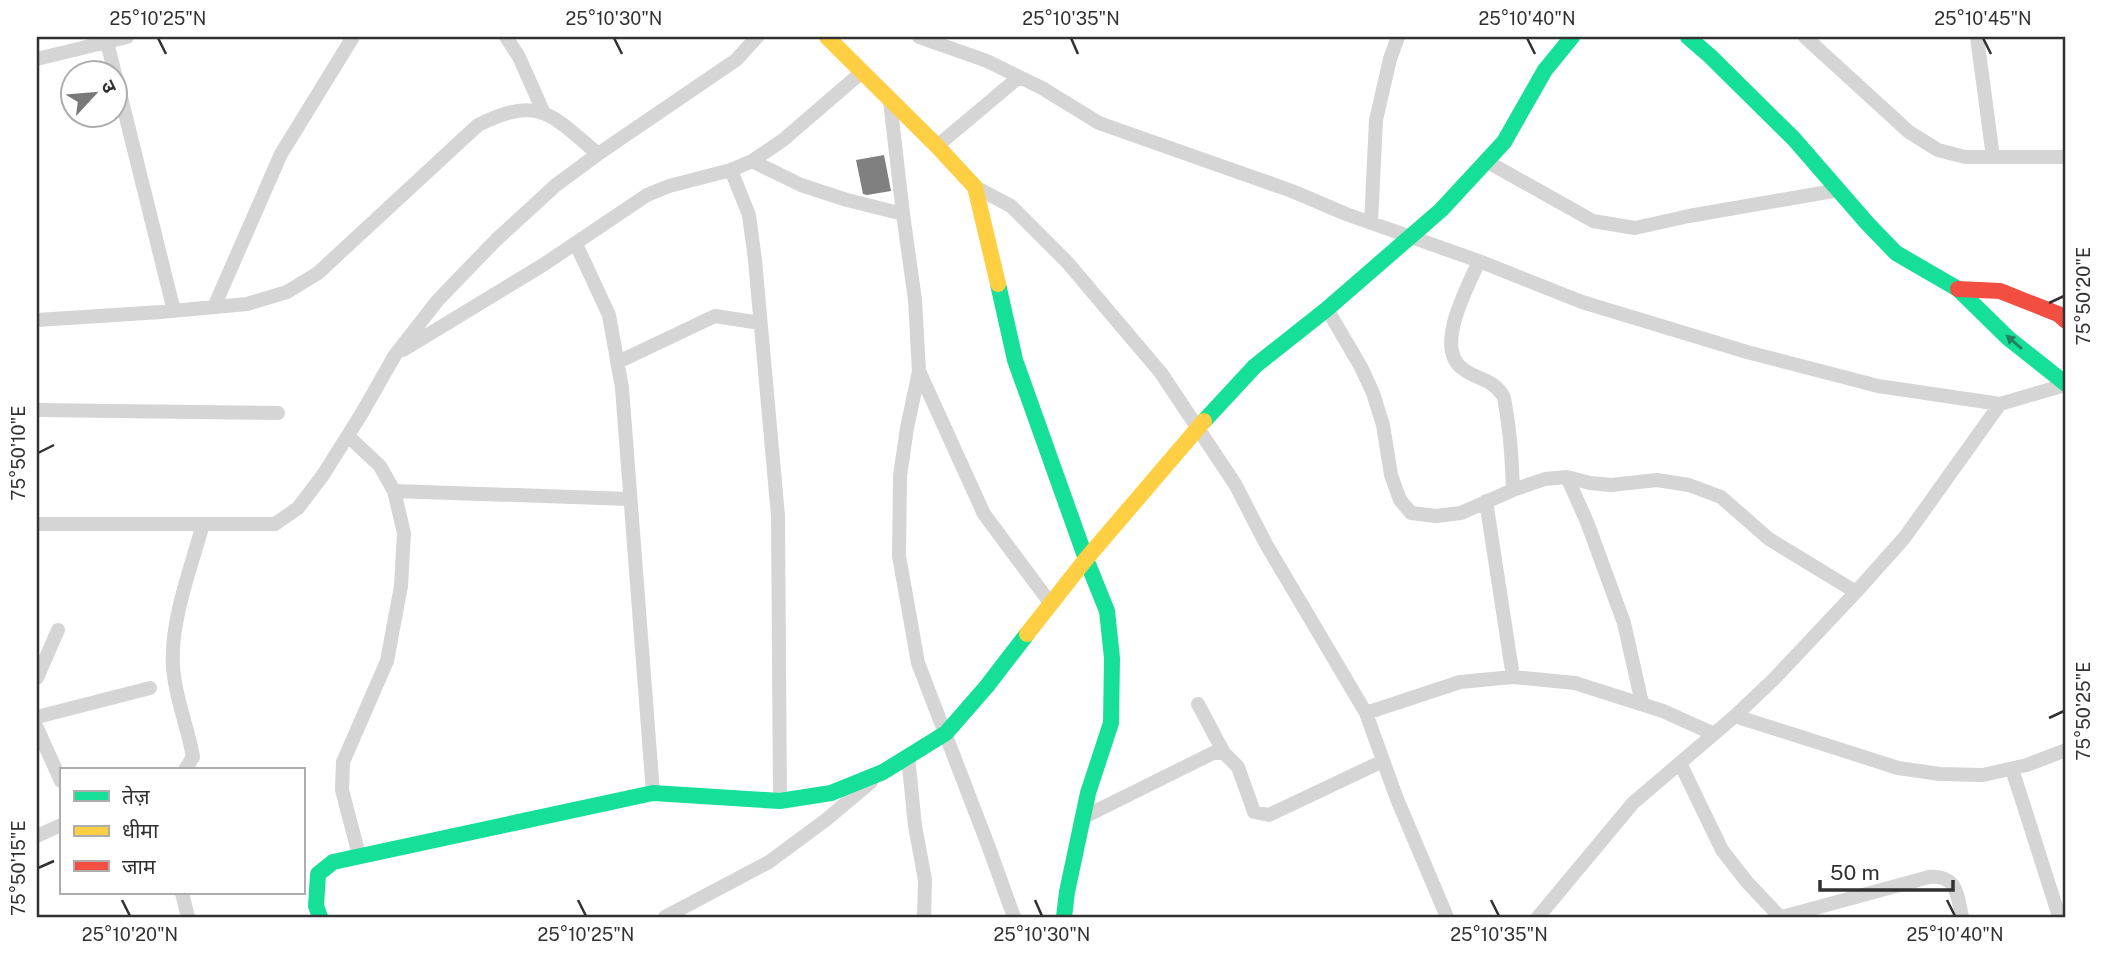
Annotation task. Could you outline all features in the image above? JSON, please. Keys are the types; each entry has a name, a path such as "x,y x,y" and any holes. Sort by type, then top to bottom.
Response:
{"street":[{"path":"37,59 127,37"},
{"path":"214,307 281,154 353,37"},
{"path":"506,37 519,57 543,111"},
{"path":"37,524 275,524 298,508 348,436 396,355 439,300 496,240 556,185 736,60 757,37"},
{"path":"830,37 975,187 1011,206 1067,262 1161,373 1235,484 1266,544 1366,713 1447,917"},
{"path":"919,37 987,61 1042,88 1099,122 1292,191 1582,302 1747,352 1878,386 2000,404 2065,385"},
{"path":"1371,223 1376,120 1398,37"},
{"path":"665,917 769,862 883,772 946,733 987,686 1086,559 1223,398 1255,366 1327,309 1441,210 1504,142 1545,70 1572,37"},
{"path":"1689,37 1794,139 1896,253 1958,289 2008,338 2065,385"},
{"path":"1805,37 1909,132 1938,150 1965,156 2066,157"},
{"path":"1977,37 1993,157"},
{"path":"107,42 111,60"},
{"path":"396,355 576,244 647,195 752,161 783,140 862,72"},
{"path":"937,146 1019,77"},
{"path":"890,101 915,300 919,372 900,476 899,556 918,663 1014,917"},
{"path":"37,320 247,304 286,292 318,273 478,125 510,111 543,111 598,154"},
{"path":"129,130 174,311"},
{"path":"752,161 802,185 903,214"},
{"path":"1486,161 1593,220 1635,228 1839,190"},
{"path":"731,170 748,215 778,516 780,801"},
{"path":"975,187 1015,360 1107,611 1112,658 1111,723 1088,793 1064,917"},
{"path":"576,244 609,315 622,388 653,793"},
{"path":"1479,261 1450,338 1451,354 1456,364 1468,373 1487,380 1503,396 1512,440 1513,490"},
{"path":"1958,289 2000,291 2058,314 2066,321"},
{"path":"1327,309 1373,393 1383,425 1391,475 1399,500 1411,513 1436,516 1461,513 1545,479 1567,477 1611,485 1657,480 1689,485 1721,497 1769,539 1856,592"},
{"path":"618,362 715,316 760,323"},
{"path":"919,372 984,514 1051,604"},
{"path":"1538,917 1633,803 1735,716 1856,592 1905,537 2000,404"},
{"path":"37,410 278,413"},
{"path":"348,436 380,466 394,491 404,533 401,586 387,661 344,761 342,790 359,855"},
{"path":"1567,477 1587,522 1624,623 1642,704"},
{"path":"394,491 630,499"},
{"path":"1486,501 1513,677"},
{"path":"186,768 193,757 177,695 173,665 176,624 204,524"},
{"path":"37,678 58,630"},
{"path":"1366,713 1460,682 1513,677 1575,683 1642,704 1714,734"},
{"path":"37,717 150,688"},
{"path":"1198,704 1224,753 1238,767 1254,812 1269,816 1384,761"},
{"path":"1735,716 1898,768 1940,774 1983,775 2027,765 2066,750"},
{"path":"37,728 60,779"},
{"path":"1082,818 1213,753 1224,753"},
{"path":"908,756 915,827 925,880 924,917"},
{"path":"1680,762 1722,850 1746,882 1781,917 1940,876 1949,880 1955,888 1962,917"},
{"path":"2012,769 2058,913 2062,917"},
{"path":"320,917 317,906 318,874 333,862 359,855 653,793 780,801 831,793 883,772"},
{"path":"37,836 60,825"},
{"path":"181,894 188,917"}],"building":[{"path":"884,155 891,191 863,194 856,160"}],"traffic: fast":[{"path":"1204,421 1255,366 1327,309 1441,210 1504,142 1545,70 1572,37"},
{"path":"1688,37 1794,139 1896,253 1958,289 2008,338 2066,384"},
{"path":"998,284 1015,360 1107,611 1112,658 1111,723 1088,793 1064,917"},
{"path":"320,917 316,906 318,874 333,862 653,793 780,801 831,793 883,772 946,733 1027,634"}],"traffic: slow":[{"path":"827,37 975,187 998,284"},
{"path":"1027,634 1086,559 1204,421"}],"traffic: jam":[{"path":"1958,289 2000,291 2058,314 2066,321"}]}
